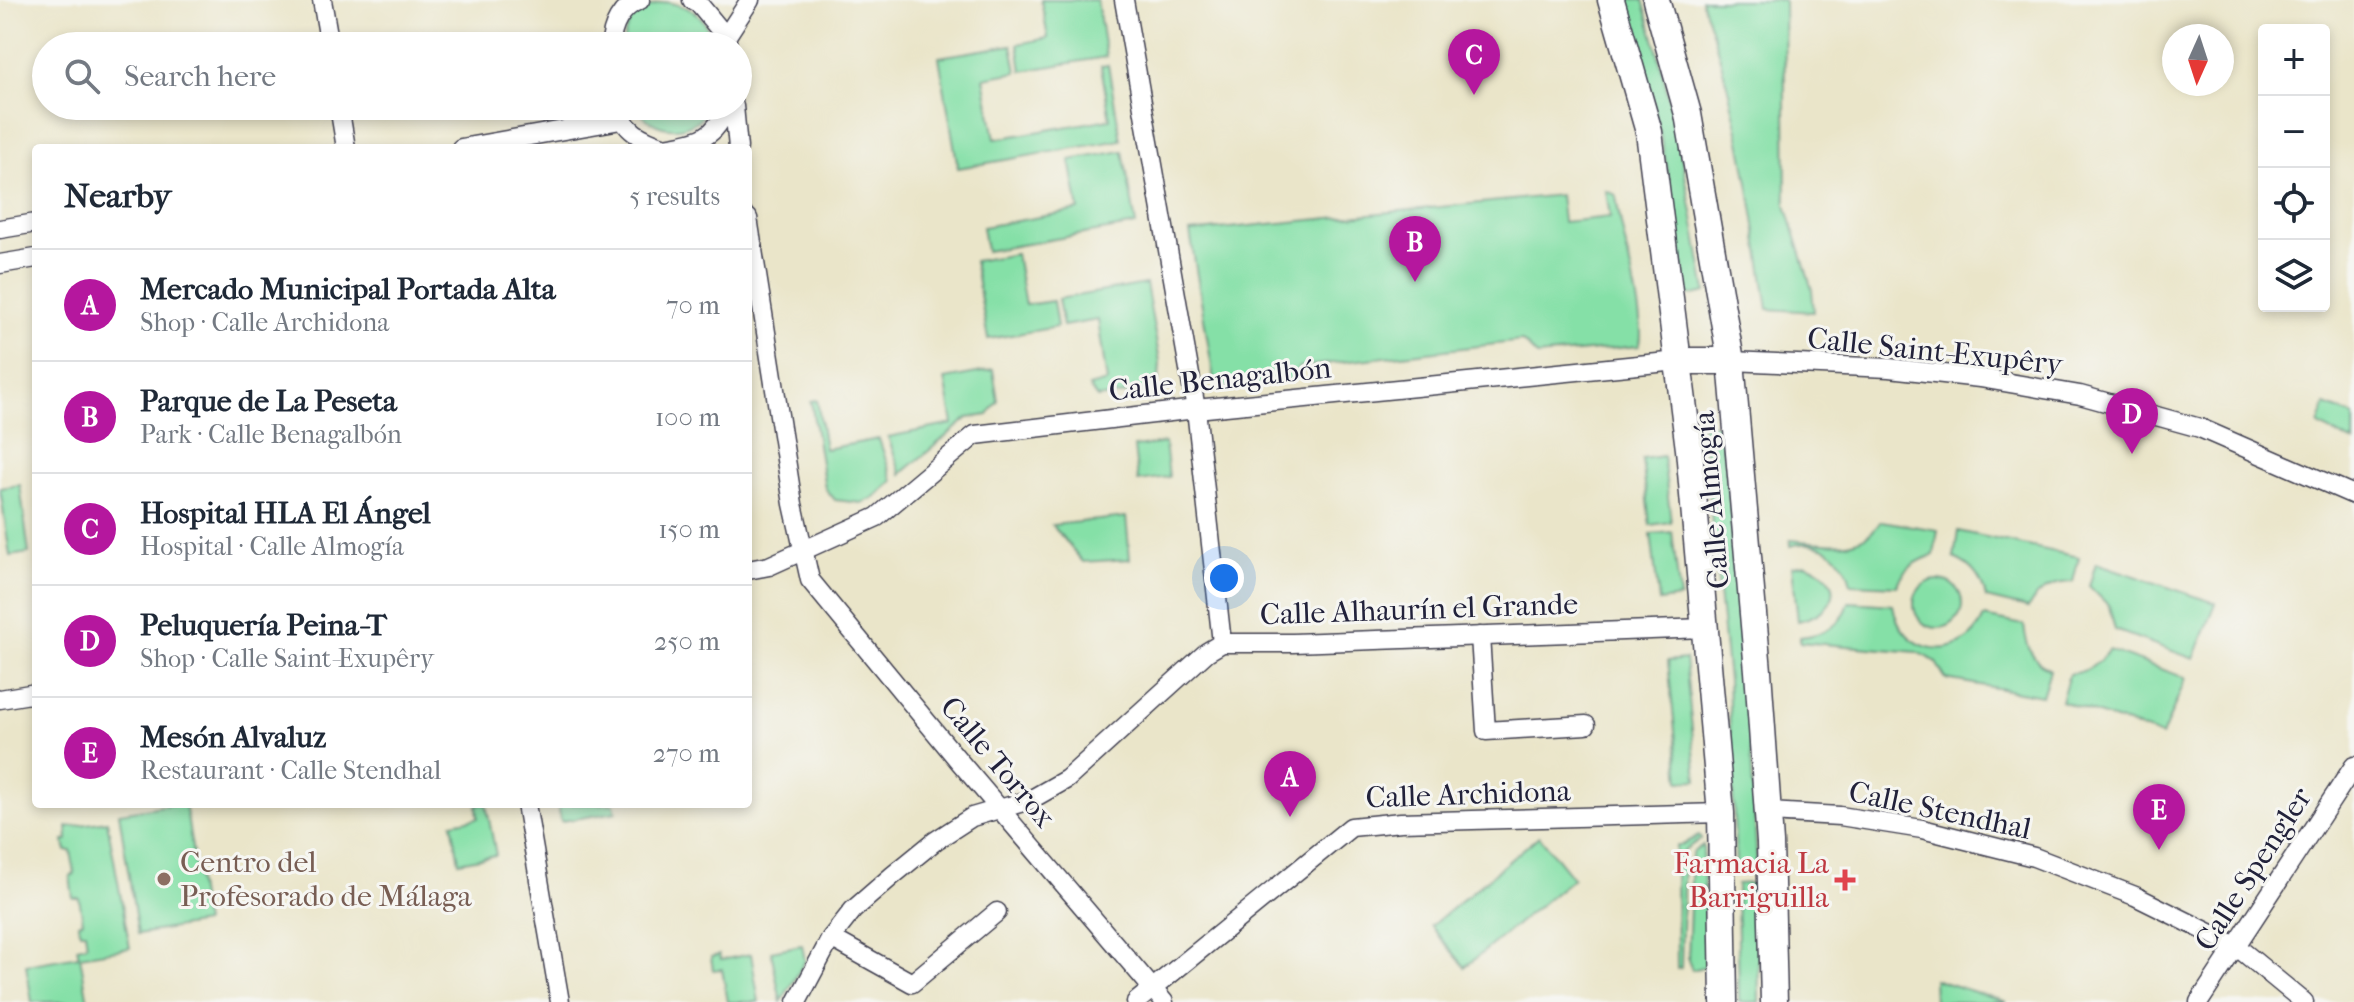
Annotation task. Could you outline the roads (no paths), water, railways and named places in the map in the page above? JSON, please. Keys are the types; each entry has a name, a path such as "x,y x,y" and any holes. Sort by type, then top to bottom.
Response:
{"main road":[{"name":"Calle Almogía","path":"1611,0 1649,132 1697,525 1721,813 1724,1002"},
{"name":"Calle Almogía","path":"1656,0 1688,114 1731,361 1758,671 1774,1002"},
{"path":"1678,361 1731,361"}],"street":[{"path":"322,0 328,32"},
{"path":"614,32 616,19 640,0"},
{"path":"692,0 698,3 720,32"},
{"path":"732,32 750,0"},
{"path":"1124,0 1196,409 1222,643"},
{"path":"341,120 345,144"},
{"path":"479,144 588,120"},
{"path":"626,120 642,139 656,144"},
{"path":"702,144 723,120"},
{"path":"735,120 738,144"},
{"path":"0,229 32,224"},
{"name":"Calle Torrox","path":"752,243 793,504 810,580 1158,995"},
{"path":"0,264 32,259"},
{"name":"Calle Benagalbón","path":"752,569 769,566 877,517 975,435 1196,409 1678,361"},
{"name":"Calle Saint-Exupêry","path":"1731,361 1889,368 1980,378 2080,395 2200,428 2354,495"},
{"name":"Calle Alhaurín el Grande","path":"797,1002 831,938 853,910 935,841 972,817 1030,800 1067,779 1207,652 1222,643 1705,628"},
{"path":"1480,636 1486,731 1586,725"},
{"path":"0,699 32,694"},
{"name":"Calle Spengler","path":"2199,1002 2354,766"},
{"path":"527,808 560,1002"},
{"name":"Calle Stendhal","path":"1767,812 1840,816 1922,829 2034,857 2135,896 2236,946 2304,1002"},
{"name":"Calle Archidona","path":"1136,1002 1158,995 1351,827 1401,822 1721,813"},
{"path":"831,938 912,983 997,912"}],"place":[{"name":"Hospital HLA El Ángel","path":"1474,95"},
{"name":"Parque de La Peseta","path":"1415,282"},
{"name":"Peluquería Peina-T","path":"2132,454"},
{"name":"Mercado Municipal Portada Alta","path":"1290,817"},
{"name":"Mesón Alvaluz","path":"2159,850"},
{"name":"Centro del Profesorado de Málaga","path":"164,879"},
{"name":"Farmacia La Barriguilla","path":"1845,880"}]}
